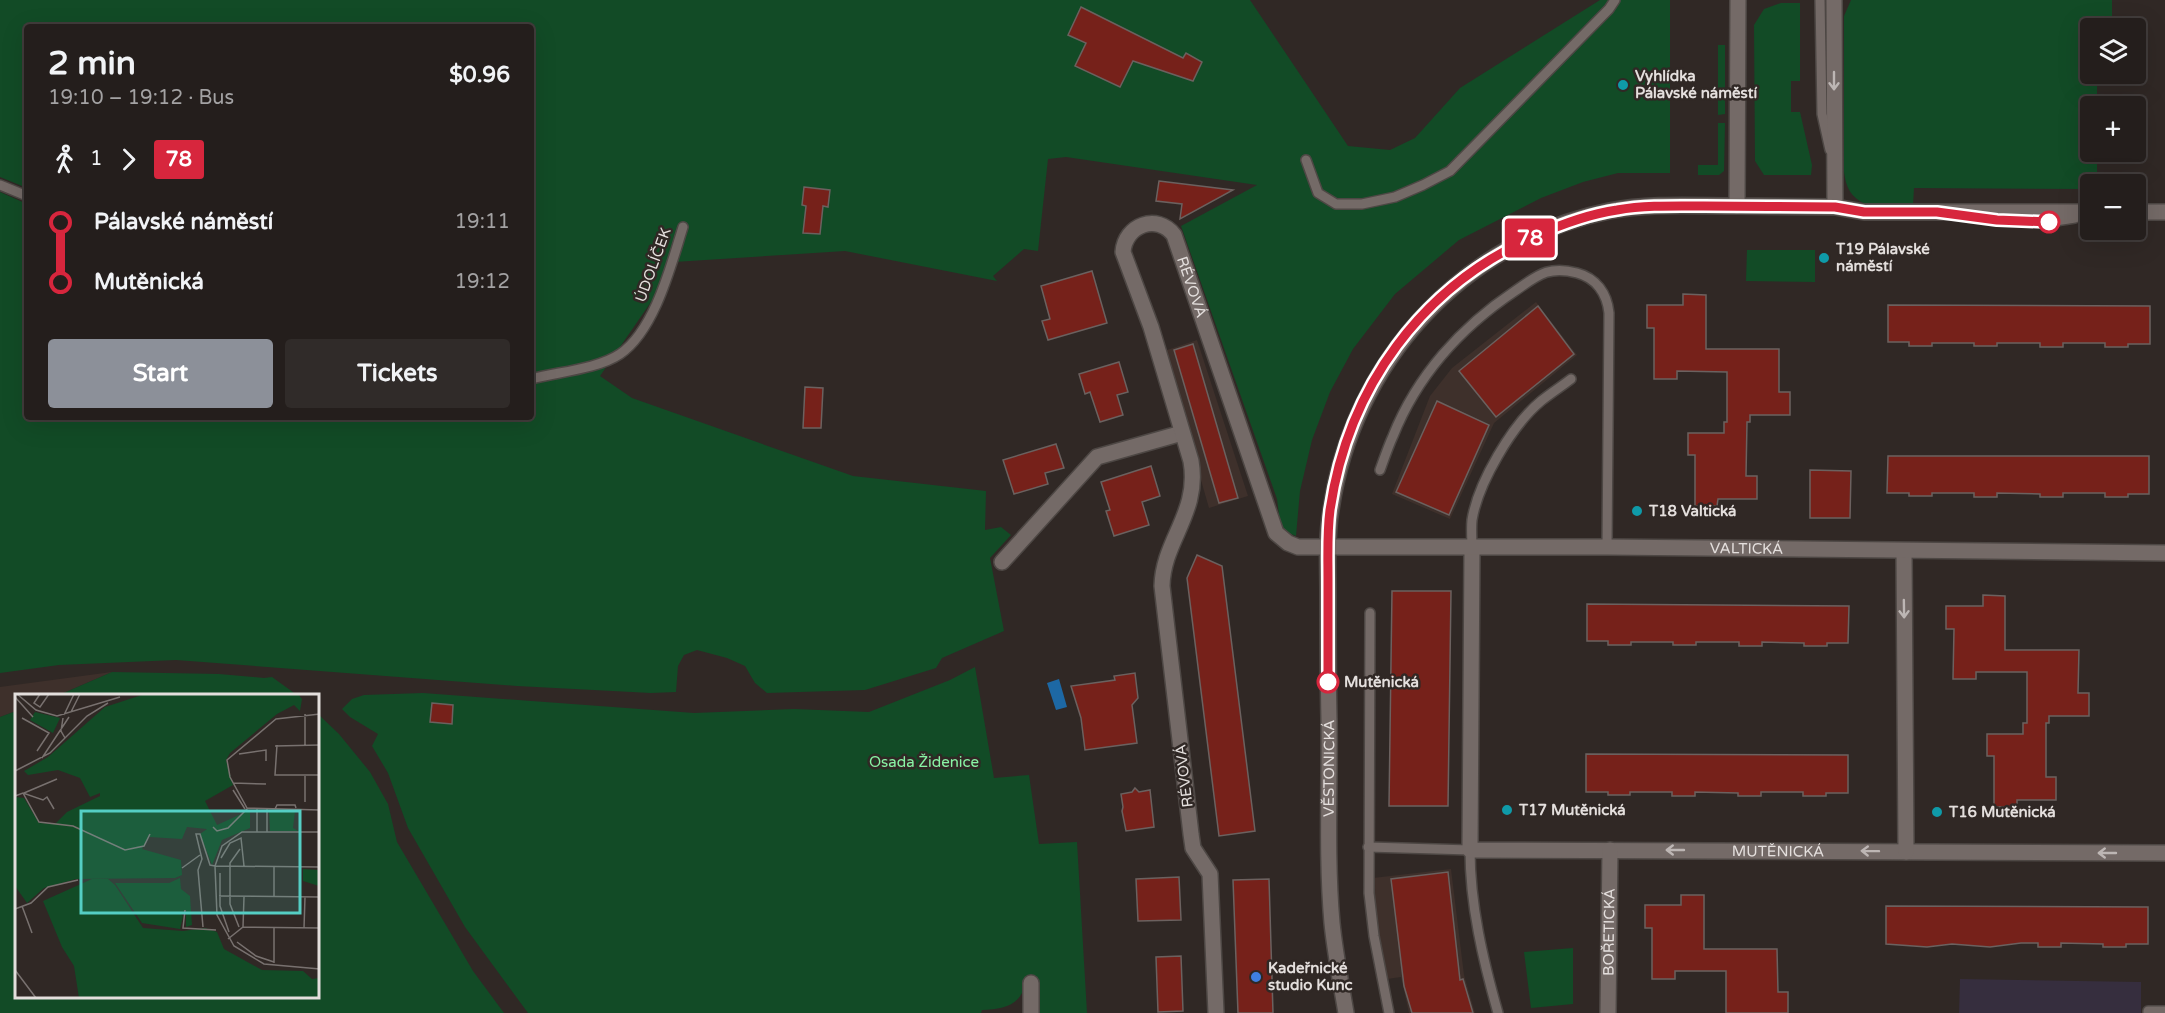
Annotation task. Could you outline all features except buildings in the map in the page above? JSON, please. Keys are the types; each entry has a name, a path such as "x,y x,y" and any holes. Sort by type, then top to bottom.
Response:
{"street":[{"path":"1737,206 1738,0"},
{"path":"1834,0 1835,207"},
{"name":"VĚSTONICKÁ","path":"1346,1013 1337,965 1330,885 1328,548 1330,510 1340,463 1357,415 1396,346 1429,308 1467,274 1512,247 1550,229 1588,216 1643,207 1835,207 1864,212 2080,213"},
{"path":"2146,212 2165,212"},
{"name":"RÉVOVÁ","path":"1216,1013 1210,874 1193,848 1162,586 1164,566 1186,516 1194,476 1152,327 1123,252 1124,243 1133,230 1153,223 1164,225 1170,230 1182,253 1275,533 1298,547 1328,548"},
{"path":"1002,561 1097,457 1182,433"},
{"name":"VALTICKÁ","path":"1328,548 1607,547 2165,552"},
{"path":"1470,850 1472,549"},
{"path":"1904,551 1906,852"},
{"name":"MUTĚNICKÁ","path":"1470,850 2165,853"},
{"name":"BOŘETICKÁ","path":"1608,1013 1610,850"},
{"path":"1031,983 1031,1013"}],"lane":[{"path":"1306,160 1318,193 1336,204 1348,205 1395,197 1450,171 1609,9 1615,0"},
{"path":"1820,0 1823,123 1835,166"},
{"path":"0,185 24,195"},
{"name":"ÚDOLÍČEK","path":"534,378 597,364 621,354 647,324 667,279 683,227"},
{"path":"1380,470 1401,419 1428,373 1455,339 1474,320 1546,271 1563,270 1581,274 1600,287 1608,306 1607,547"},
{"path":"1472,549 1472,518 1483,485 1496,460 1518,426 1541,401 1572,379"},
{"path":"1370,613 1369,893 1374,936 1389,1013"},
{"path":"1368,847 1470,850 1479,935 1498,1013"},
{"path":"2148,1013 2148,1011 2165,1011"}],"shaded area":[{"path":"1536,302 1577,355 1494,423 1450,519 1392,494 1430,396 1452,368"},
{"path":"1197,340 1248,496 1209,508 1164,351"},
{"path":"112,672 61,694 15,694 15,711 0,717 0,687"},
{"path":"1451,869 1464,975 1475,1013 1409,1013 1401,977 1387,979 1378,928 1373,878"},
{"path":"1960,979 2141,982 2141,1013 1959,1013"}],"green space":[{"path":"0,0 1250,0 1348,146 1390,150 1415,138 1460,88 1600,0 1670,0 1670,173 1618,173 1583,182 1541,198 1459,240 1395,294 1353,349 1330,392 1312,440 1300,491 1296,536 1281,530 1277,499 1181,226 1257,185 1066,157 1048,159 1038,251 1024,249 993,276 997,281 845,251 674,262 662,286 600,376 632,398 853,476 986,491 985,530 1001,527 1011,535 990,558 1004,631 942,658 936,668 865,690 767,693 755,683 745,666 727,658 697,650 684,655 678,666 676,692 651,693 517,686 176,660 59,665 0,673 0,192 24,203 24,420 534,420 534,24 24,24 24,187 0,177"},
{"path":"1851,0 2112,0 2112,18 2080,18 2080,84 2097,84 2097,96 2080,96 2080,162 2097,162 2097,174 2080,174 2080,189 1914,188 1913,205 1865,204 1860,201 1850,191 1844,172 1844,16"},
{"path":"1781,3 1800,3 1800,81 1791,81 1791,112 1800,112 1812,165 1811,175 1764,175 1755,161 1754,25 1764,9"},
{"path":"1718,45 1725,45 1725,114 1718,115"},
{"path":"1718,123 1725,123 1724,171 1719,175 1698,175 1698,165 1718,165"},
{"path":"1747,250 1815,250 1815,282 1746,281"},
{"name":"Osada Židenice","path":"975,667 994,778 1029,775 1039,844 1077,842 1087,1013 1039,1013 1039,980 1026,980 1021,996 1016,1001 998,1009 982,1010 981,1013 528,1013 465,927 408,828 388,773 372,746 378,734 350,717 342,709 352,699 364,695 423,693 694,713 794,709 869,712 950,680"},
{"path":"112,672 272,677 296,694 61,694"},
{"path":"15,711 15,998 320,998 320,716 339,734 370,772 388,804 397,842 473,971 504,1013 0,1013 0,717"},
{"path":"1573,948 1573,1004 1531,1008 1524,952"}],"water":[{"path":"1059,679 1067,707 1056,710 1047,683"}],"bus line":[{"name":"78","path":"1328,682 1328,529 1337,476 1348,438 1368,393 1396,346 1429,308 1467,274 1527,239 1562,224 1620,209 1672,206 1835,207 1864,212 1937,212 1997,220 2049,222"}],"place":[{"name":"Vyhlídka Pálavské náměstí","path":"1623,85"},
{"name":"T19 Pálavské náměstí","path":"1824,258"},
{"name":"T18 Valtická","path":"1637,511"},
{"name":"Mutěnická","path":"1328,682"},
{"name":"T17 Mutěnická","path":"1507,810"},
{"name":"T16 Mutěnická","path":"1937,812"},
{"name":"Kadeřnické studio Kunc","path":"1256,977"}]}
